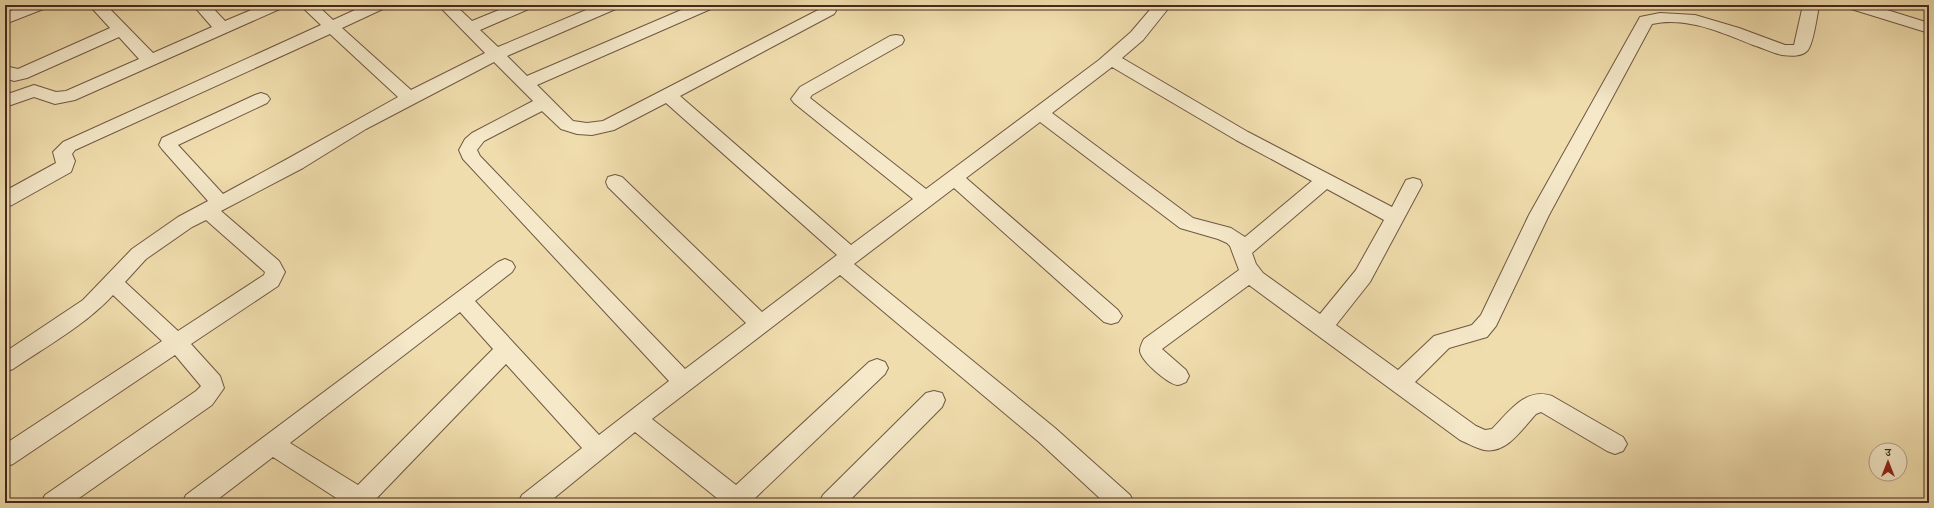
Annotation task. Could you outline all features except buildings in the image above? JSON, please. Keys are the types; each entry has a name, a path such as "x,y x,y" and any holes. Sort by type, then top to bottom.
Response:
{"street":[{"path":"5,19 40,5"},
{"path":"202,5 223,29"},
{"path":"5,101 34,92 55,98 69,96 276,5"},
{"path":"308,5 409,98"},
{"path":"5,200 64,167 66,161 62,152 69,146 379,5"},
{"path":"446,5 567,125 579,130 592,130 608,126 828,11"},
{"path":"470,28 525,5"},
{"path":"5,363 90,306 139,254 156,240 296,163 409,98 496,53 612,5"},
{"path":"526,84 707,5"},
{"path":"530,503 635,419 1111,59 1137,36 1163,5"},
{"path":"1399,382 1442,342 1479,331 1489,320 1539,216 1646,21 1664,16 1698,12 1783,50 1798,50 1802,46 1811,5"},
{"path":"1854,5 1929,28"},
{"path":"100,6 151,61"},
{"path":"5,71 14,75 21,74 121,30"},
{"path":"896,40 806,91 800,99 926,199"},
{"path":"1111,59 1242,136 1395,217"},
{"path":"668,95 846,260 1122,503"},
{"path":"5,457 66,418 176,342 263,287 271,280 275,272 272,266 214,207 168,145 168,142 261,100"},
{"path":"545,102 478,137 471,143 468,150 472,159 684,382"},
{"path":"1040,113 1186,223 1230,235 1239,243 1250,273 1468,433 1484,440 1498,439 1528,407 1535,403 1544,403 1615,444"},
{"path":"954,178 1111,316"},
{"path":"1241,251 1326,180"},
{"path":"615,182 761,324"},
{"path":"1322,327 1363,276 1413,185"},
{"path":"194,503 505,267"},
{"path":"1178,376 1152,355 1152,345 1250,273"},
{"path":"53,503 209,393 213,388 212,383 148,312 112,283"},
{"path":"462,300 597,449"},
{"path":"272,444 358,501 507,349"},
{"path":"635,419 730,499 877,368"},
{"path":"831,503 934,400"}]}
